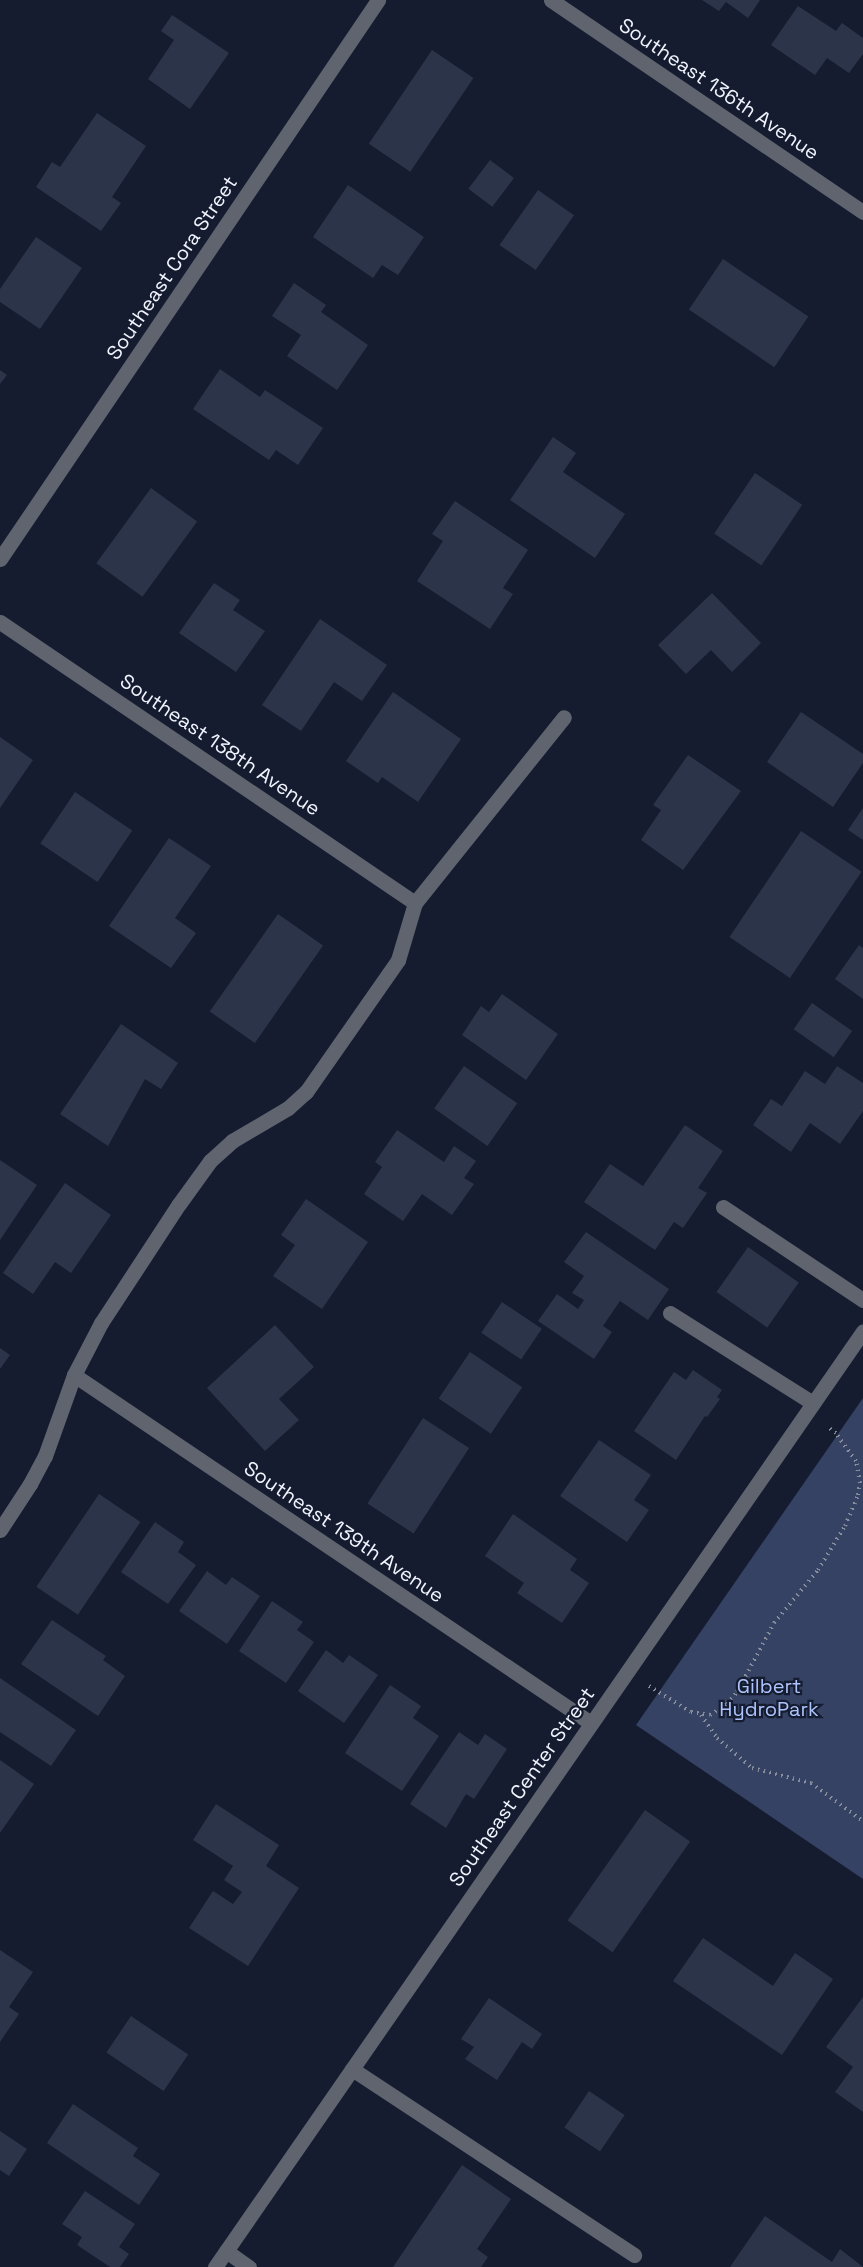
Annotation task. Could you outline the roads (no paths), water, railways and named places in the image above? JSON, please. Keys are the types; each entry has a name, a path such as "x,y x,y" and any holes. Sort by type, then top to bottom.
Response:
{"street":[{"name":"Southeast Cora Street","path":"0,559 378,0"},
{"name":"Southeast 136th Avenue","path":"551,0 863,212"},
{"name":"Southeast 138th Avenue","path":"0,622 416,903"},
{"path":"0,1530 45,1456 74,1375 102,1323 179,1204 210,1161 232,1141 288,1108 306,1092 398,960 416,903 564,717"},
{"path":"723,1207 863,1300"},
{"path":"670,1313 809,1408"},
{"name":"Southeast Center Street","path":"215,2267 863,1331"},
{"name":"Southeast 139th Avenue","path":"74,1375 591,1723"},
{"path":"352,2068 634,2255"},
{"path":"226,2252 249,2267"}],"park label":[{"name":"Gilbert HydroPark","path":"769,1698"}]}
